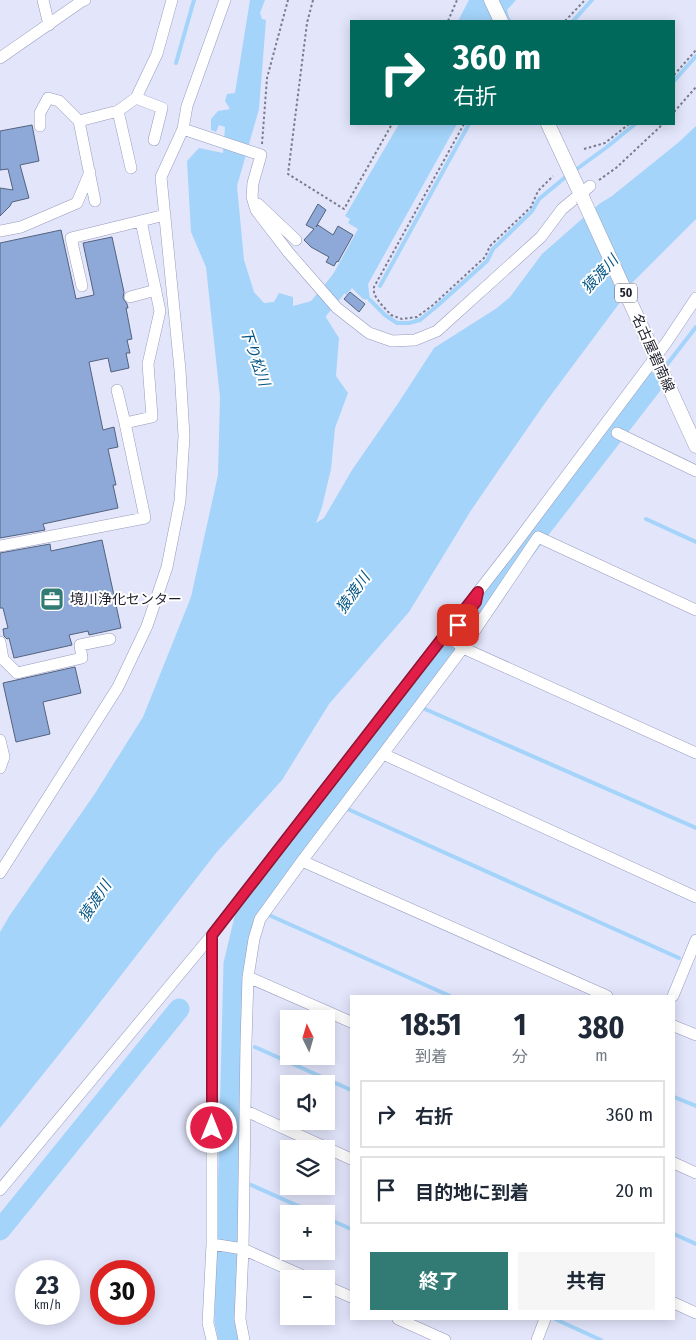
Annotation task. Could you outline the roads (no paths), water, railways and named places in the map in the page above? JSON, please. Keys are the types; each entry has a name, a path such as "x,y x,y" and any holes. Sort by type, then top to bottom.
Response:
{"main road":[{"path":"490,0 500,20"},
{"name":"名古屋碧南線","path":"548,125 574,180 585,193 696,446"}],"street":[{"path":"43,0 49,25"},
{"path":"0,58 85,0"},
{"path":"79,121 118,111 136,98 157,54 172,0"},
{"path":"0,872 118,687 147,626 167,567 180,501 184,436 180,370 161,177 187,131 187,106 225,0"},
{"path":"40,126 40,112 48,98 60,101 79,121 95,201"},
{"path":"136,98 162,108 154,140"},
{"path":"118,111 131,168"},
{"path":"187,131 261,154 252,183 252,197 256,210 337,308 369,333 392,341 415,340 437,331 541,237 562,209 585,193"},
{"path":"0,232 21,227 77,203 90,172"},
{"path":"252,197 296,240"},
{"path":"82,286 71,238 165,215"},
{"path":"125,423 152,417 148,364 160,312 141,221"},
{"path":"130,296 156,290"},
{"path":"0,1190 212,935 513,547 666,343 696,298"},
{"path":"0,546 145,518 117,390"},
{"path":"617,433 696,471"},
{"path":"244,1340 240,1319 244,1249 248,977 254,939 260,919 463,648 538,537 696,610"},
{"path":"478,592 476,602 449,636 463,648 696,753"},
{"path":"0,642 2,659 17,673 82,658 80,645 110,639"},
{"path":"0,740 4,757 0,768"},
{"path":"383,754 696,897"},
{"path":"302,861 605,995"},
{"path":"212,935 212,1244 208,1323 212,1340"},
{"path":"673,995 696,940"},
{"path":"248,977 350,1022"},
{"path":"675,1026 696,1035"},
{"path":"246,1111 350,1159"},
{"path":"675,1163 696,1173"},
{"path":"212,1244 244,1249 290,1270"},
{"path":"335,1290 350,1298"},
{"path":"675,1304 696,1313"},
{"path":"400,1320 445,1340"},
{"path":"537,1340 545,1320"}],"water":[{"path":"250,0 265,0 260,13 262,19 266,20 259,109 237,186 244,260 254,292 264,303 274,302 279,293 293,297 293,306 315,300 339,338 336,376 348,393 335,428 331,469 316,523 324,518 352,470 434,348 497,308 510,297 542,254 599,204 612,196 696,126 696,219 633,282 624,297 545,403 470,512 409,612 329,704 282,780 216,853 0,1128 0,932 94,795 143,717 191,597 218,475 220,397 206,267 191,232 187,161 199,148 223,153 225,127 219,125 216,132 211,130 211,119 218,111 230,109 225,101 227,94 235,93"},
{"path":"469,0 516,0 507,10 511,20 459,20"},
{"path":"398,125 456,125 368,284 370,300 363,299 352,288 346,295 343,291 337,297 329,287 335,282 331,278 358,229 348,223 350,219 345,216"}],"waterway":[{"path":"176,63 194,0"},
{"path":"574,20 592,0"},
{"path":"675,80 696,56"},
{"path":"380,286 468,125"},
{"path":"574,171 634,125"},
{"path":"370,300 385,315 397,323 409,323 420,320 487,261 493,249 532,211 539,199 568,175"},
{"path":"303,331 342,280"},
{"path":"665,367 696,327"},
{"path":"653,383 659,375"},
{"path":"229,1340 225,1321 234,964 246,914 653,383"},
{"path":"646,519 696,542"},
{"path":"409,702 696,828"},
{"path":"332,802 679,958"},
{"path":"251,907 448,995"},
{"path":"0,1230 179,1009"},
{"path":"232,1037 237,1039"},
{"path":"255,1047 350,1090"},
{"path":"675,1097 696,1106"},
{"path":"229,1175 296,1205"},
{"path":"335,1222 350,1229"},
{"path":"675,1234 696,1244"},
{"path":"557,1320 601,1340"}],"place":[{"name":"境川浄化センター","path":"52,599"}],"water label":[{"name":"猿渡川","path":"600,274"},
{"name":"下り松川","path":"255,357"},
{"name":"猿渡川","path":"353,593"},
{"name":"猿渡川","path":"95,901"}]}
